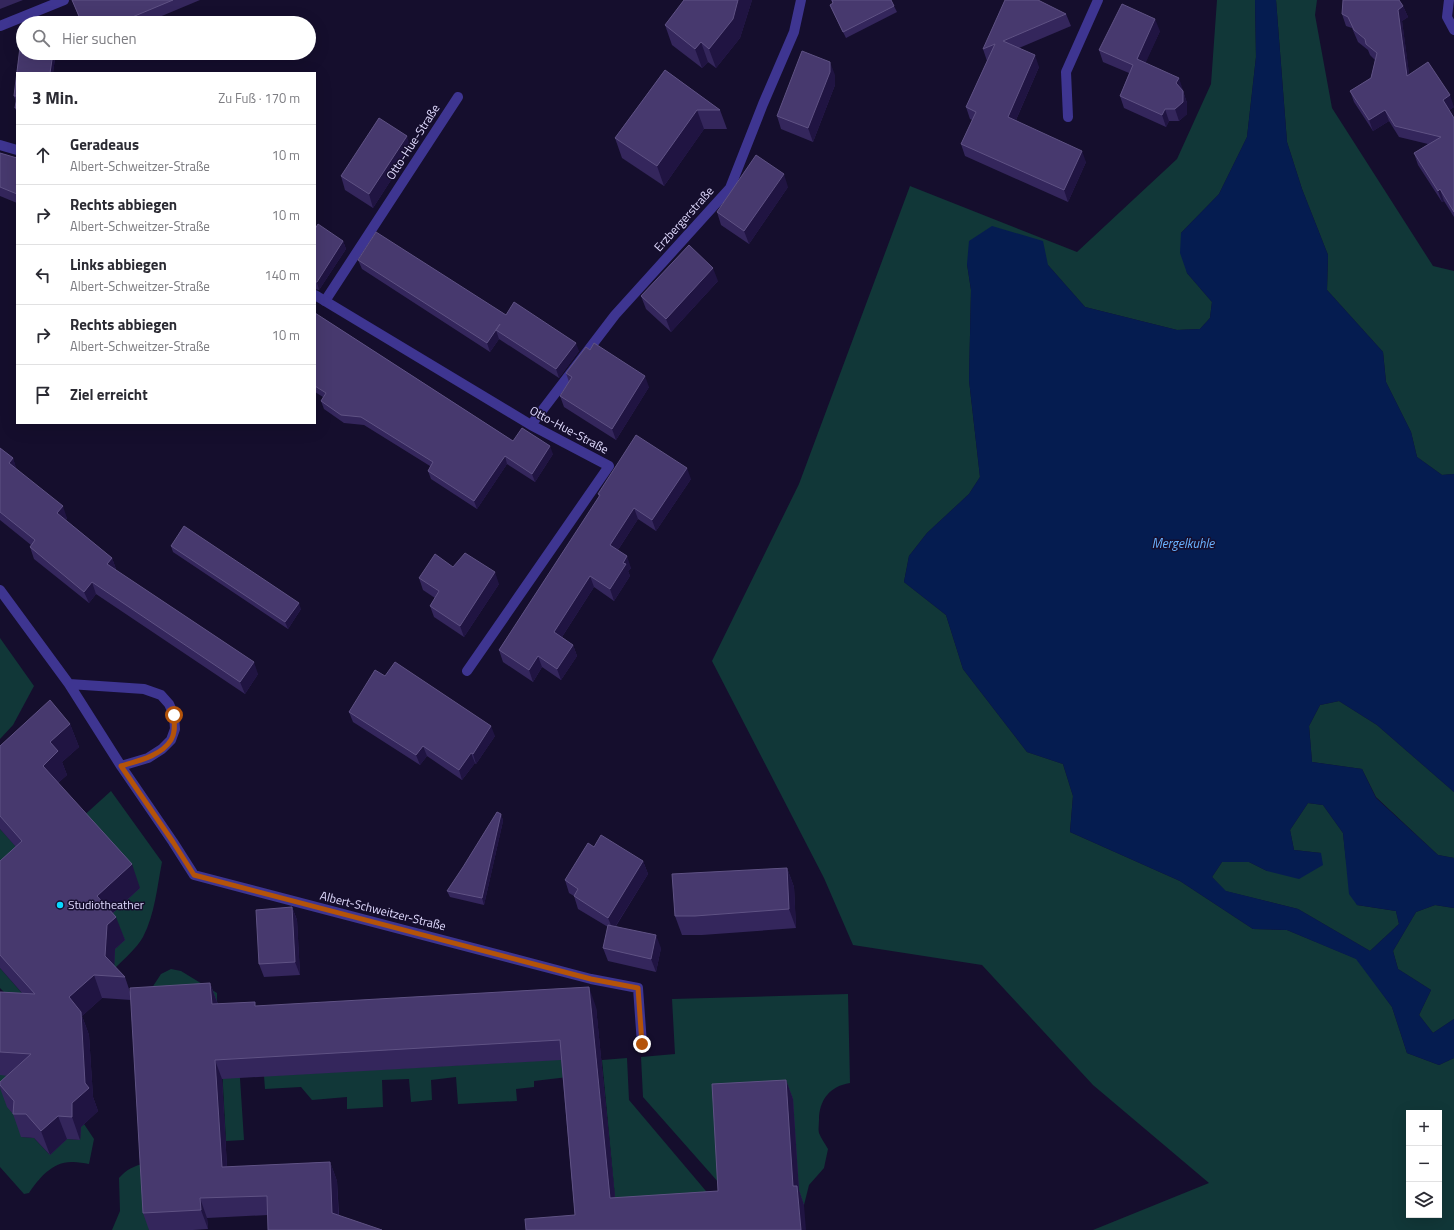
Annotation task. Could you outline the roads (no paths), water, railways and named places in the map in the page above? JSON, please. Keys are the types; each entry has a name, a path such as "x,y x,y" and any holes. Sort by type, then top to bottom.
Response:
{"street":[{"path":"25,16 64,0"},
{"name":"Erzbergerstraße","path":"531,425 615,315 730,188 763,104 794,32 801,0"},
{"path":"1068,117 1066,72 1098,0"},
{"path":"1449,0 1447,17 1454,30"},
{"path":"0,26 16,20"},
{"name":"Otto-Hue-Straße","path":"325,301 458,97"},
{"path":"0,145 16,150"},
{"name":"Otto-Hue-Straße","path":"316,296 531,425 608,466 467,671"},
{"name":"Albert-Schweitzer-Straße","path":"0,590 69,684 121,766 194,875 591,979 638,988 642,1044"},
{"path":"69,684 144,689 161,695 169,704 174,715 175,729 171,740 162,749 148,758 121,766"}],"water":[{"name":"Mergelkuhle","path":"1255,0 1276,0 1287,142 1302,189 1328,255 1327,290 1383,352 1386,382 1411,432 1417,457 1442,475 1454,474 1454,792 1377,725 1339,701 1320,705 1309,726 1312,762 1362,769 1376,798 1438,855 1454,858 1454,908 1435,905 1416,912 1393,951 1398,969 1431,990 1419,1015 1433,1033 1454,1019 1454,1058 1439,1065 1407,1053 1392,1007 1356,959 1287,930 1253,929 1180,881 1070,832 1073,796 1063,764 1027,752 963,669 946,615 904,582 909,556 927,533 969,494 980,477 969,380 971,290 967,264 969,241 992,226 1043,241 1048,265 1085,307 1177,330 1200,329 1210,318 1212,302 1187,273 1180,253 1181,233 1219,194 1247,137 1256,57","holes":["1308,803 1323,805 1343,833 1349,894 1357,905 1396,911 1399,924 1370,951 1298,909 1226,891 1212,877 1222,862 1249,862 1267,871 1299,879 1323,865 1321,853 1294,850 1290,830"]}],"place":[{"name":"Studiotheather","path":"60,905"}]}
